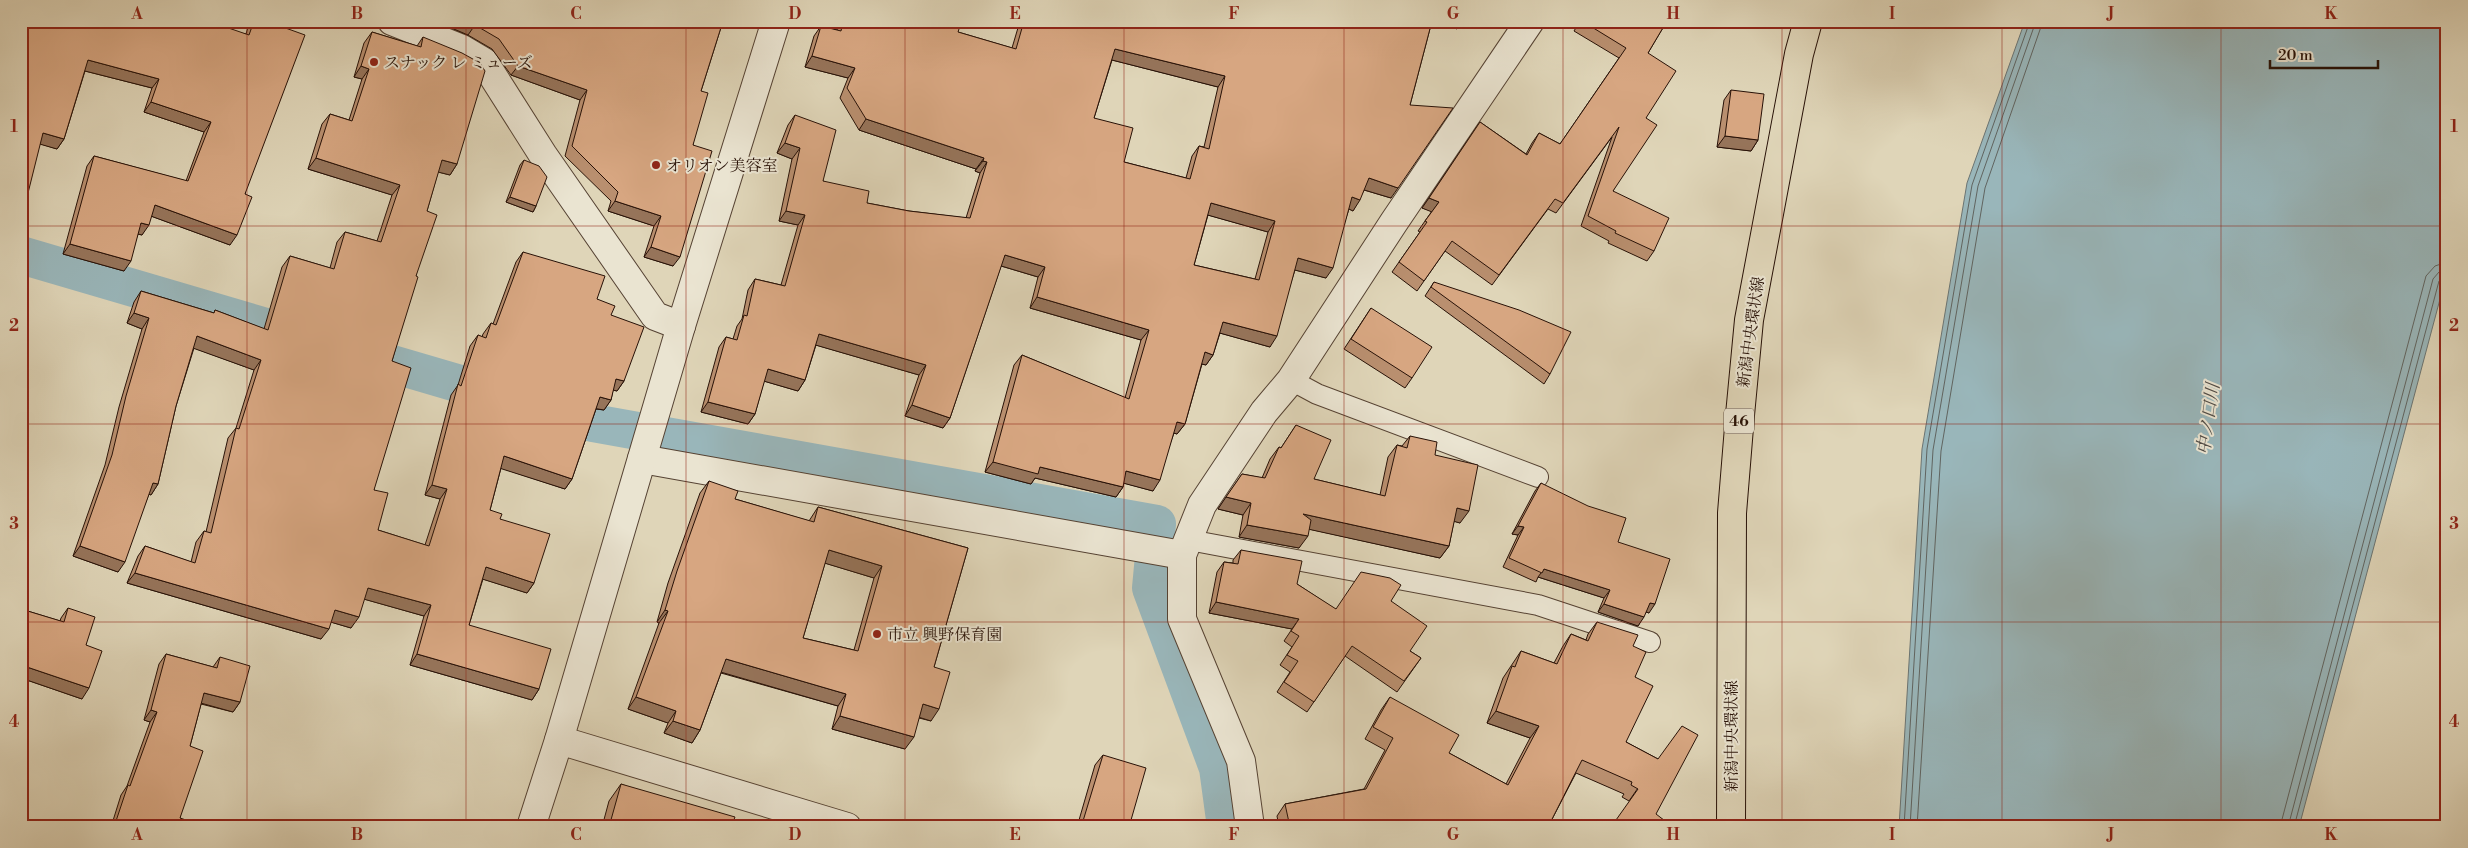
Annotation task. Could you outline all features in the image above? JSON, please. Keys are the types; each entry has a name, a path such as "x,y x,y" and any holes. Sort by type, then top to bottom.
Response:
{"main road":[{"name":"新潟中央環状線","path":"1731,827 1732,513 1749,320 1797,64 1808,21"}],"street":[{"path":"392,21 462,49 484,62 543,155 655,316 681,326"},
{"path":"530,827 559,740 681,326 776,21"},
{"path":"1250,827 1242,761 1182,619 1185,548 1202,505 1264,412 1291,380 1394,222 1530,21"},
{"path":"642,459 1185,548"},
{"path":"559,740 847,827"}],"lane":[{"path":"1291,380 1317,394 1538,477"},
{"path":"1185,548 1538,605 1650,642"}],"water":[{"name":"中ノ口川","path":"2025,21 2447,21 2447,273 2299,827 1899,827 1922,449 1967,183"}],"building":[{"path":"21,21 208,21 249,35 254,21 266,21 305,35 245,194 252,197 237,235 155,205 149,225 141,223 131,261 70,244 94,156 188,181 211,122 151,102 159,79 88,60 64,139 43,133 21,221"},
{"path":"465,21 723,21 701,91 708,93 693,145 712,151 680,257 651,247 661,216 615,201 618,192 572,146 587,90 518,66 499,39"},
{"path":"843,21 956,21 961,23 958,32 1016,49 1024,21 1432,21 1410,105 1453,108 1398,188 1369,178 1360,200 1352,197 1333,268 1298,258 1277,336 1223,322 1213,355 1205,352 1185,424 1177,422 1160,480 1126,471 1123,487 1040,467 1038,474 993,462 1022,355 1129,399 1149,330 1037,297 1045,267 1005,255 950,418 912,405 926,365 819,334 805,380 768,369 755,414 708,402 726,337 737,340 744,315 747,316 755,279 785,286 805,215 786,211 800,148 785,143 795,115 836,130 823,181 869,191 867,203 909,211 970,218 987,162 983,161 984,158 866,119 847,88 855,68 812,56 821,26 841,31","holes":["1115,49 1225,76 1209,149 1199,146 1190,179 1124,162 1133,128 1094,118","1211,203 1275,221 1259,280 1194,265"]},
{"path":"1582,21 1667,21 1648,53 1676,71 1646,118 1657,125 1613,191 1669,218 1654,251 1615,233 1616,231 1588,216 1619,127 1563,203 1555,199 1499,275 1452,241 1424,281 1399,262 1439,202 1429,198 1480,122 1527,155 1539,133 1560,144 1626,48"},
{"path":"372,32 421,47 423,37 462,53 480,63 485,71 457,164 442,160 427,211 437,215 416,276 418,277 392,361 411,368 374,490 388,493 378,530 429,546 447,489 432,485 458,384 461,386 478,335 486,338 491,323 496,325 523,252 605,276 597,299 615,306 611,315 644,327 624,381 616,379 611,400 600,397 572,479 504,456 490,510 502,514 500,519 550,534 534,583 486,567 469,625 551,649 539,689 417,654 431,605 368,588 359,617 335,610 329,629 135,573 145,546 195,563 204,531 211,533 236,428 239,429 261,360 197,336 176,406 158,484 153,483 125,562 80,546 112,455 126,396 149,318 134,313 141,291 214,313 215,310 268,330 290,256 334,269 345,232 381,242 400,185 316,158 330,114 352,121 369,69 361,66"},
{"path":"1731,90 1764,94 1758,140 1725,136"},
{"path":"524,160 539,166 547,177 536,206 510,197"},
{"path":"1434,282 1519,310 1571,332 1550,374 1431,287"},
{"path":"1371,308 1432,347 1412,378 1351,339"},
{"path":"1296,425 1331,440 1314,479 1385,496 1397,445 1407,448 1410,436 1437,442 1435,455 1478,465 1469,511 1457,508 1449,546 1303,514 1311,520 1308,536 1247,525 1251,503 1226,497 1242,474 1265,478 1279,447 1281,448"},
{"path":"709,481 738,491 735,499 814,522 818,507 968,548 934,667 950,672 939,709 923,704 914,737 840,716 846,694 726,659 700,730 673,721 676,711 636,697 668,611 665,610","holes":["829,550 882,566 858,651 803,638"]},
{"path":"1541,483 1588,506 1626,518 1618,542 1670,559 1655,604 1650,603 1644,617 1604,604 1610,590 1544,569 1542,573 1509,558 1524,527 1518,526"},
{"path":"1241,550 1302,561 1297,584 1336,609 1361,572 1390,578 1401,585 1391,601 1427,626 1410,651 1421,658 1404,681 1352,646 1314,702 1284,682 1298,661 1287,655 1299,636 1291,631 1299,619 1216,602 1224,562 1238,564"},
{"path":"68,608 95,617 86,645 102,651 89,688 21,665 21,609 64,622"},
{"path":"1597,622 1638,635 1633,646 1646,652 1635,677 1653,686 1626,742 1658,759 1682,726 1698,735 1656,814 1673,827 1611,827 1638,789 1631,785 1632,782 1582,760 1548,827 1290,827 1285,804 1366,789 1393,738 1373,727 1390,697 1459,735 1449,753 1508,785 1539,726 1496,711 1512,666 1515,667 1521,651 1557,664 1571,634 1588,641"},
{"path":"166,654 217,668 220,657 250,666 240,702 204,693 190,746 203,751 180,818 186,820 184,827 114,827 128,785 130,786 157,712 151,710"},
{"path":"1103,755 1146,768 1129,827 1101,827 1083,821"},
{"path":"621,784 735,817 731,827 609,827"}],"waterway":[{"path":"21,255 593,423 1157,524 1151,588 1218,768 1226,827"}],"place":[{"name":"スナック レ ミューズ","path":"374,62"},
{"name":"オリオン美容室","path":"656,165"},
{"name":"市立 興野保育園","path":"877,634"}]}
